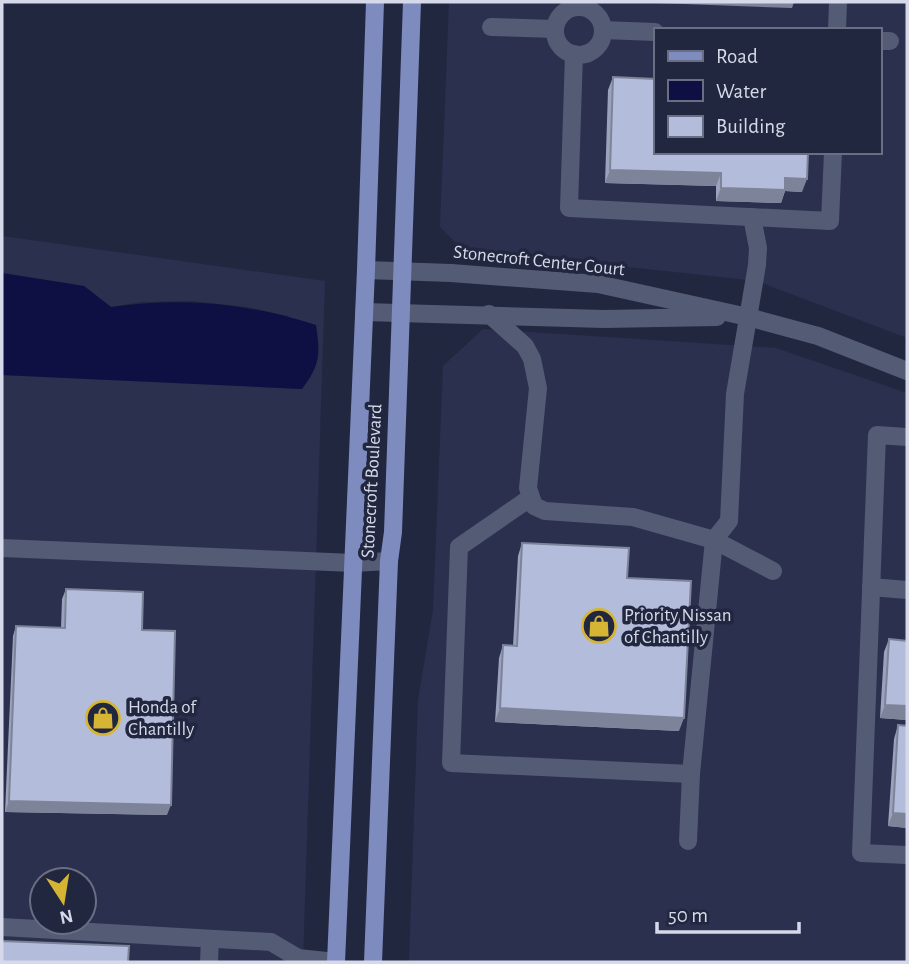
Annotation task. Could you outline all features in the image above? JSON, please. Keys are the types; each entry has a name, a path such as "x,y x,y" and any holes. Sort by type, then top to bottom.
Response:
{"main road":[{"name":"Stonecroft Boulevard","path":"336,962 375,2"},
{"name":"Stonecroft Boulevard","path":"373,962 389,561 393,532 412,2"}],"street":[{"path":"837,28 838,2"},
{"path":"579,4 594,11 600,18 603,30 602,39 596,48 584,55 563,49 558,43 555,29 560,15 579,4"},
{"path":"491,27 555,29"},
{"path":"603,30 654,32"},
{"path":"574,54 569,208 831,221 833,154"},
{"path":"688,841 691,774 714,540 729,520 734,394 756,281 758,248 752,217"},
{"name":"Stonecroft Center Court","path":"366,270 598,284 748,317 818,336 907,371"},
{"name":"Stonecroft Center Court","path":"364,312 604,319 748,317"},
{"path":"489,314 525,346 532,359 538,388 528,488 534,506 545,511 633,517 714,540 773,571"},
{"path":"907,437 877,435 861,853 907,855"},
{"path":"530,498 459,547 451,763 691,774"},
{"path":"2,548 353,563 389,561"},
{"path":"872,587 907,590"},
{"path":"2,927 271,942 298,958 336,962"},
{"path":"209,962 210,939"}],"shaded area":[{"path":"449,2 907,2 907,338 757,281 462,249 440,227"},
{"path":"2,236 325,281 303,962 2,962 2,375 302,389 288,316 247,307 192,301 141,302 111,307 84,286 2,273"},
{"path":"483,329 776,348 907,393 907,962 409,962 418,700 433,610 443,366"}],"water":[{"path":"2,273 84,286 111,307 189,302 240,307 291,318 316,325 318,358 313,373 302,389 2,375"}],"building":[{"path":"613,77 654,79 654,154 808,154 807,179 785,178 785,190 721,188 721,173 610,170"},
{"name":"Priority Nissan of Chantilly","path":"522,543 629,548 627,578 691,581 684,718 500,708 503,645 517,646"},
{"path":"66,589 143,592 142,630 175,631 171,805 9,801 16,626 65,628"},
{"path":"889,639 907,641 907,706 885,705"},
{"path":"898,725 907,726 907,814 893,813"},
{"path":"2,941 129,946 128,962 2,962"}],"place":[{"name":"Priority Nissan of Chantilly","path":"599,626"},
{"name":"Honda of Chantilly","path":"103,718"}]}
